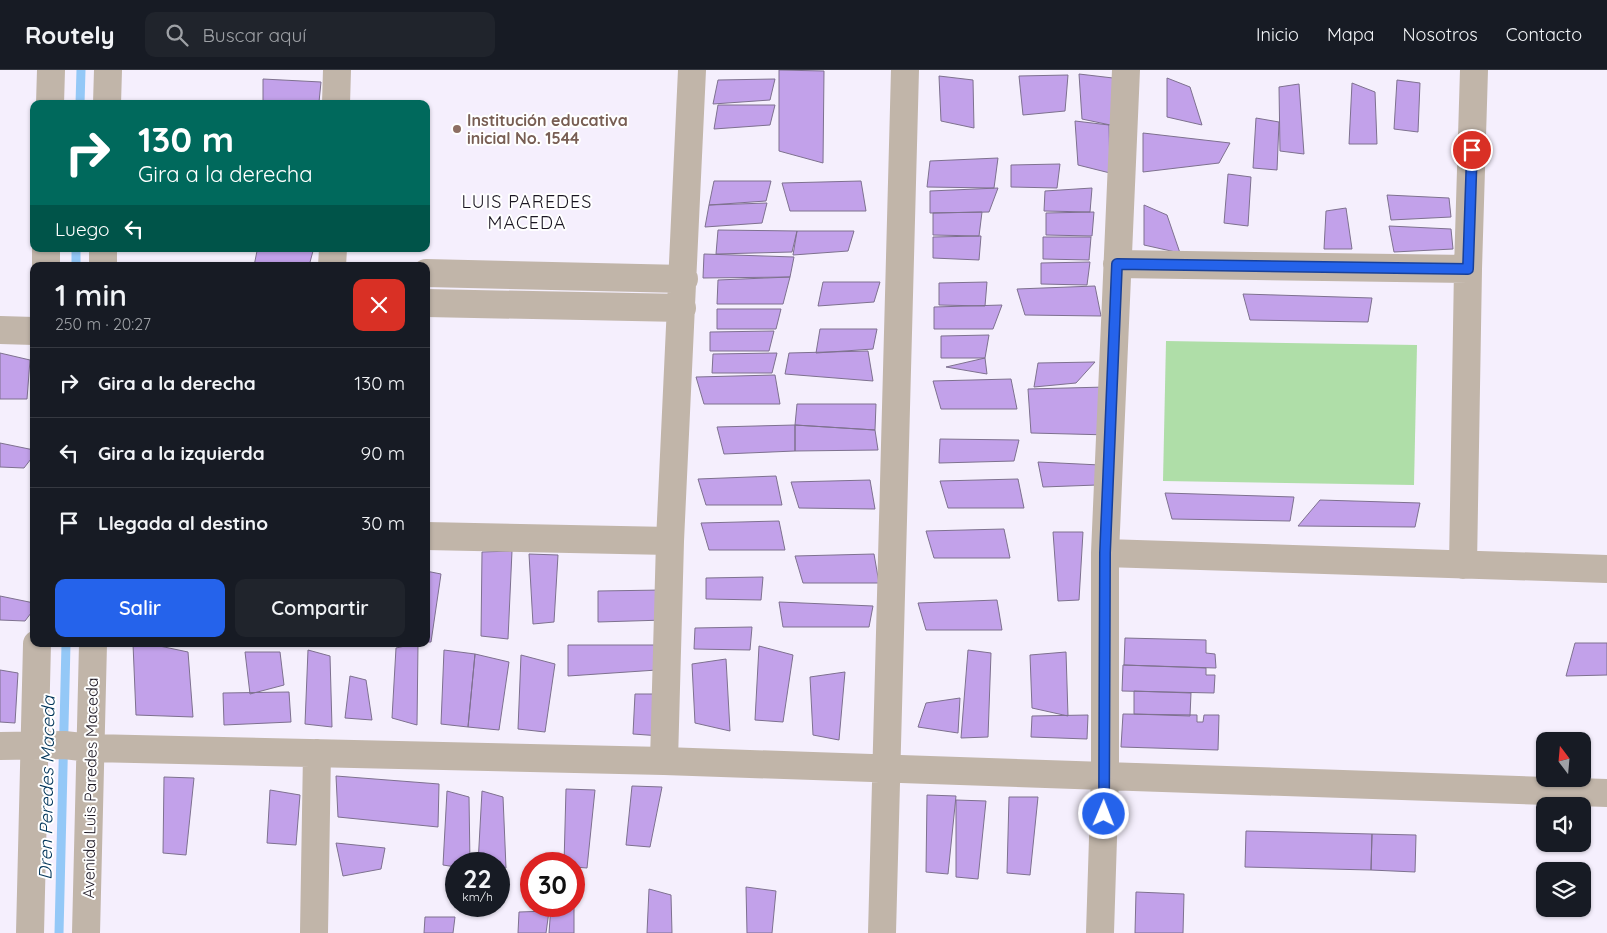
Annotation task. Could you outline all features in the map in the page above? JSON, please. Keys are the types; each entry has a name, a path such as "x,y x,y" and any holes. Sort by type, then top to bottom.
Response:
{"street":[{"path":"50,100 51,70"},
{"path":"107,100 108,70"},
{"path":"336,100 337,70"},
{"path":"664,761 670,541 684,279 692,70"},
{"path":"882,933 905,70"},
{"path":"1100,933 1104,775 1105,553 1126,70"},
{"path":"1463,565 1468,269 1474,70"},
{"path":"1117,264 1468,269"},
{"path":"430,273 684,279"},
{"path":"430,303 682,308"},
{"path":"0,330 30,331"},
{"path":"430,536 670,541"},
{"path":"1105,553 1607,569"},
{"path":"30,933 37,647"},
{"name":"Avenida Luis Paredes Maceda","path":"86,933 93,647"},
{"path":"0,746 64,745 90,748 664,761 1607,793"},
{"path":"314,933 317,753"}],"green space":[{"path":"1166,341 1417,345 1414,485 1163,481"}],"building":[{"path":"779,70 824,71 823,163 779,151"},
{"path":"1079,74 1113,78 1115,126 1082,119"},
{"path":"1068,75 1065,111 1023,115 1019,76"},
{"path":"939,76 973,80 974,128 941,121"},
{"path":"1167,78 1190,87 1202,125 1167,117"},
{"path":"263,79 321,82 319,100 263,100"},
{"path":"775,79 770,100 713,104 718,80"},
{"path":"1397,80 1420,83 1418,132 1394,129"},
{"path":"1352,83 1375,92 1377,144 1349,144"},
{"path":"1299,84 1304,154 1280,151 1279,87"},
{"path":"718,105 775,105 770,125 714,129"},
{"path":"1256,118 1279,122 1277,170 1253,168"},
{"path":"1075,121 1109,125 1110,173 1078,165"},
{"path":"1143,133 1230,143 1219,163 1143,172"},
{"path":"998,158 994,188 927,187 930,161"},
{"path":"1060,164 1057,188 1011,187 1011,165"},
{"path":"1228,174 1251,177 1248,226 1224,223"},
{"path":"714,181 771,181 766,201 709,205"},
{"path":"861,181 866,211 790,211 782,183"},
{"path":"998,188 989,212 930,213 930,191"},
{"path":"1092,188 1090,212 1044,211 1045,191"},
{"path":"1387,195 1449,198 1451,217 1391,220"},
{"path":"767,203 762,223 705,227 709,205"},
{"path":"1144,205 1167,215 1180,253 1144,245"},
{"path":"1346,208 1352,249 1324,249 1326,211"},
{"path":"982,212 979,236 933,235 933,213"},
{"path":"1094,212 1092,236 1046,235 1046,213"},
{"path":"1389,226 1451,229 1453,249 1394,252"},
{"path":"718,230 797,231 792,252 716,254"},
{"path":"797,231 854,231 848,251 793,255"},
{"path":"981,236 979,260 933,258 933,237"},
{"path":"1043,237 1091,237 1089,260 1043,259"},
{"path":"257,252 313,252 310,262 255,262"},
{"path":"704,254 794,257 790,277 703,278"},
{"path":"1090,262 1087,285 1041,284 1041,263"},
{"path":"790,277 783,304 717,304 718,280"},
{"path":"823,282 880,282 874,302 818,306"},
{"path":"987,282 985,306 939,305 939,283"},
{"path":"1095,286 1101,316 1025,315 1017,289"},
{"path":"1243,294 1372,298 1368,322 1250,320"},
{"path":"1002,305 993,329 934,329 934,307"},
{"path":"717,309 781,309 776,329 717,329"},
{"path":"820,329 877,329 873,349 816,353"},
{"path":"774,331 769,351 710,351 710,332"},
{"path":"989,335 985,358 941,358 941,336"},
{"path":"868,351 873,381 785,374 789,353"},
{"path":"0,353 30,360 27,399 0,399"},
{"path":"777,353 772,373 712,373 713,354"},
{"path":"985,358 987,374 946,367"},
{"path":"1095,362 1076,383 1034,387 1038,363"},
{"path":"775,375 780,404 704,404 696,377"},
{"path":"1011,379 1017,409 941,409 933,381"},
{"path":"1106,387 1110,435 1031,433 1028,389"},
{"path":"797,404 876,404 875,430 795,425"},
{"path":"795,425 795,451 724,454 717,427"},
{"path":"795,425 875,430 878,450 795,451"},
{"path":"940,439 1019,440 1014,461 939,463"},
{"path":"0,443 30,449 30,460 24,468 0,467"},
{"path":"1038,462 1100,465 1097,485 1043,487"},
{"path":"776,476 782,505 706,505 698,479"},
{"path":"1018,479 1024,508 948,508 940,481"},
{"path":"870,480 875,509 799,508 791,482"},
{"path":"1165,493 1294,497 1290,521 1172,519"},
{"path":"1320,500 1420,503 1415,527 1298,526"},
{"path":"779,521 785,550 709,550 701,523"},
{"path":"1004,529 1010,558 934,558 926,531"},
{"path":"1053,532 1083,532 1079,600 1058,601"},
{"path":"512,551 508,639 481,636 482,552"},
{"path":"529,554 558,555 554,622 533,624"},
{"path":"874,554 879,583 803,583 795,556"},
{"path":"430,572 441,574 430,642"},
{"path":"763,577 761,600 706,599 706,578"},
{"path":"663,590 665,620 598,622 598,591"},
{"path":"0,596 30,602 30,614 25,621 0,620"},
{"path":"997,600 1002,630 926,630 918,603"},
{"path":"779,602 873,606 869,627 783,627"},
{"path":"752,627 750,650 694,649 695,628"},
{"path":"1125,638 1206,640 1206,653 1215,654 1216,668 1124,665"},
{"path":"1575,643 1607,643 1607,675 1566,676"},
{"path":"568,645 659,645 657,670 568,676"},
{"path":"759,646 793,655 783,722 755,720"},
{"path":"133,647 164,647 188,652 193,717 136,715"},
{"path":"418,647 417,725 392,718 396,648"},
{"path":"308,650 330,656 332,727 305,724"},
{"path":"444,650 475,654 468,727 441,724"},
{"path":"968,650 991,653 988,737 961,738"},
{"path":"245,652 280,652 284,685 250,694"},
{"path":"1066,652 1068,716 1032,708 1030,655"},
{"path":"475,654 509,662 499,730 468,727"},
{"path":"521,655 555,664 545,732 518,729"},
{"path":"726,659 730,731 695,723 692,664"},
{"path":"1123,665 1206,668 1206,675 1215,675 1214,693 1122,691"},
{"path":"0,670 18,673 15,723 0,722"},
{"path":"845,672 839,740 813,735 810,677"},
{"path":"350,676 366,680 372,720 345,718"},
{"path":"1134,691 1191,693 1190,716 1134,714"},
{"path":"289,692 291,722 224,725 223,693"},
{"path":"635,694 666,694 661,736 633,734"},
{"path":"960,698 958,733 918,727 926,703"},
{"path":"1123,714 1197,715 1197,722 1203,722 1204,715 1219,715 1218,750 1121,747"},
{"path":"1088,715 1087,739 1031,737 1032,716"},
{"path":"336,776 439,784 438,827 338,817"},
{"path":"164,777 194,778 186,855 163,853"},
{"path":"632,786 662,787 650,847 626,845"},
{"path":"566,789 595,790 587,868 585,868 585,852 564,852"},
{"path":"270,790 300,795 296,845 267,843"},
{"path":"447,791 469,797 470,852 445,852 445,865 443,865"},
{"path":"482,791 503,797 505,852 479,852"},
{"path":"927,795 956,796 948,874 926,872"},
{"path":"1009,797 1038,797 1030,875 1007,873"},
{"path":"956,800 986,801 978,879 956,877"},
{"path":"1246,831 1372,834 1371,870 1245,867"},
{"path":"1372,834 1416,835 1415,872 1371,870"},
{"path":"336,843 385,848 381,869 343,876"},
{"path":"746,887 776,891 772,933 747,933"},
{"path":"649,889 671,895 672,933 647,933"},
{"path":"1136,892 1184,894 1183,933 1135,933"},
{"path":"519,912 520,917 548,917 546,933 518,933"},
{"path":"425,917 455,917 453,933 424,933"},
{"path":"550,917 574,917 574,933 549,933"}],"waterway":[{"name":"Dren Peredes Maceda","path":"80,100 81,70"},
{"name":"Dren Peredes Maceda","path":"76,252 76,262"},
{"name":"Dren Peredes Maceda","path":"59,933 66,647"}],"place":[{"name":"Institución educativa inicial No. 1544","path":"457,129"}],"district":[{"name":"LUIS PAREDES MACEDA","path":"527,212"}],"route":[{"path":"1104,814 1105,553 1117,264 1468,269 1472,150"}]}
